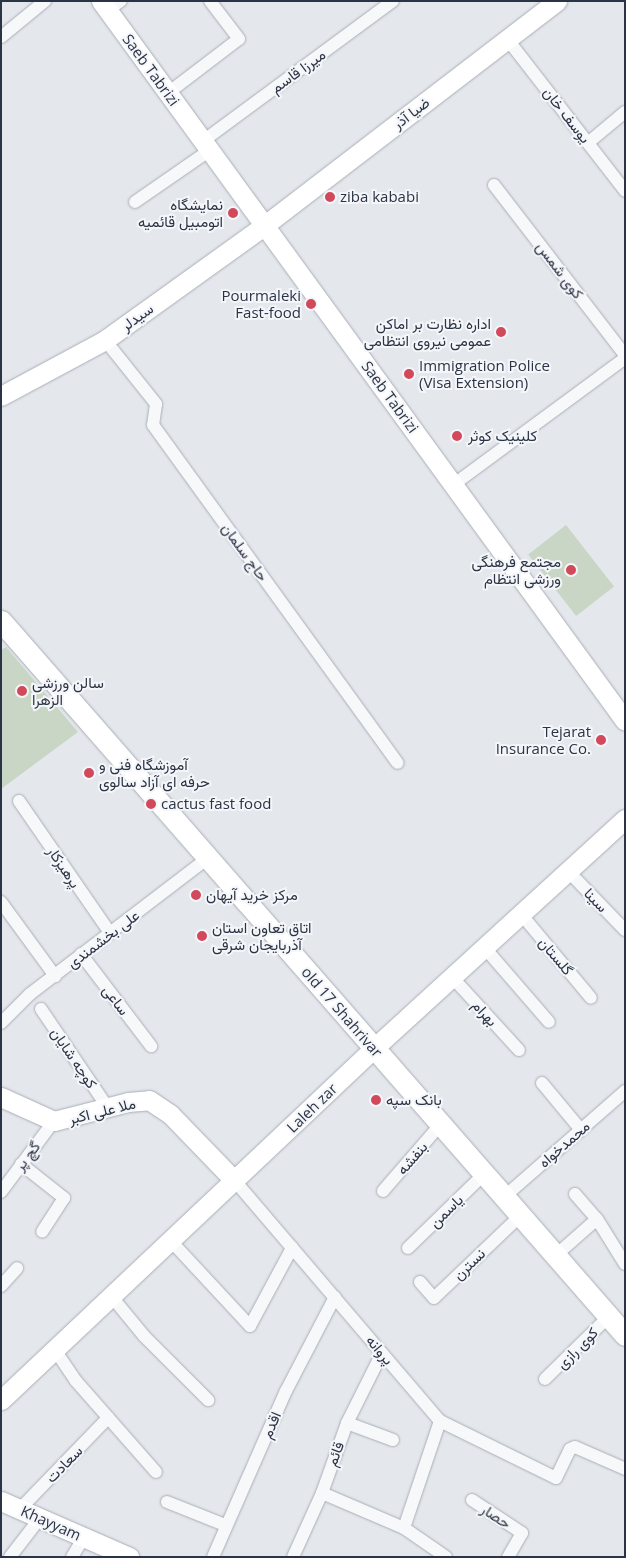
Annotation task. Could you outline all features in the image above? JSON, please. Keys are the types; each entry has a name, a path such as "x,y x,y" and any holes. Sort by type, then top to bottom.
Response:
{"main road":[{"name":"ضیا آذر","path":"265,225 557,1"},
{"name":"Saeb Tabrizi","path":"110,4 168,93 206,146 625,721"},
{"name":"سیدلر","path":"1,396 105,340 265,225"},
{"name":"old 17 Shahrivar","path":"1,621 440,1125 625,1334"},
{"name":"Laleh zar","path":"1,1400 235,1181 373,1048 625,819"},
{"name":"ملا علی اکبر","path":"1,1097 54,1122 149,1100 170,1114 235,1181"},
{"name":"Khayyam","path":"1,1501 129,1557"}],"street":[{"path":"1,37 45,1"},
{"path":"168,93 239,39 210,1"},
{"name":"میرزا قاسم","path":"135,202 393,1"},
{"name":"یوسف خان","path":"508,40 589,142 625,191"},
{"path":"589,142 625,112"},
{"name":"کوی شمس","path":"453,485 625,356 494,184"},
{"name":"حاج سلمان","path":"105,340 156,404 154,425 398,764"},
{"name":"پرهیزکار","path":"19,801 110,933"},
{"name":"علی بخشمندی","path":"1,1023 30,994 208,858"},
{"name":"سینا","path":"568,870 625,930"},
{"path":"1,902 55,976"},
{"name":"گلستان","path":"521,914 591,998"},
{"path":"484,947 549,1022"},
{"name":"ساعی","path":"81,954 151,1046"},
{"name":"بهرام","path":"452,977 519,1050"},
{"name":"کوچه شایان","path":"41,1009 108,1108"},
{"path":"542,1082 580,1130"},
{"name":"محمدخواه","path":"504,1197 625,1091"},
{"name":"گچ پر","path":"1,1192 54,1122"},
{"name":"بنفشه","path":"383,1192 440,1125"},
{"path":"21,1164 64,1198 42,1232"},
{"name":"یاسمن","path":"408,1248 484,1174"},
{"name":"پروانه","path":"235,1181 440,1421 556,1478 570,1449 579,1446 625,1469"},
{"path":"575,1194 597,1219 625,1264"},
{"name":"نسترن","path":"420,1282 434,1298 520,1216"},
{"path":"555,1256 597,1219"},
{"path":"171,1241 250,1326 292,1248"},
{"path":"1,1286 17,1268"},
{"path":"112,1296 144,1336 208,1400"},
{"name":"اقدم","path":"213,1557 286,1391 335,1297"},
{"name":"کوی رازی","path":"545,1379 609,1316"},
{"path":"55,1350 76,1381 156,1472"},
{"name":"قائم","path":"293,1557 322,1493 347,1423 382,1352"},
{"name":"سعادت","path":"20,1509 108,1418"},
{"path":"404,1528 440,1421"},
{"path":"347,1423 393,1440"},
{"path":"322,1493 404,1528 446,1557"},
{"name":"حصار","path":"472,1500 522,1532 508,1557"},
{"path":"167,1502 225,1526"},
{"path":"10,1557 40,1518"},
{"path":"72,1557 84,1537"}],"green space":[{"name":"مجتمع فرهنگی ورزشی انتظام","path":"566,525 614,586 576,616 528,555"},
{"name":"سالن ورزشی الزهرا","path":"6,647 78,732 1,789 1,650"}],"place":[{"name":"ziba kababi","path":"330,197"},
{"name":"نمایشگاه اتومبیل قائمیه","path":"233,213"},
{"name":"Pourmaleki Fast-food","path":"311,304"},
{"name":"اداره نظارت بر اماکن عمومی نیروی انتظامی","path":"501,332"},
{"name":"Immigration Police (Visa Extension)","path":"409,374"},
{"name":"کلینیک کوثر","path":"457,436"},
{"name":"مجتمع فرهنگی ورزشی انتظام","path":"571,570"},
{"name":"سالن ورزشی الزهرا","path":"22,691"},
{"name":"Tejarat Insurance Co.","path":"601,740"},
{"name":"آموزشگاه فنی و حرفه ای آزاد سالوی","path":"89,773"},
{"name":"cactus fast food","path":"151,804"},
{"name":"مرکز خرید آیهان","path":"196,895"},
{"name":"اتاق تعاون استان آذربایجان شرقی","path":"202,936"},
{"name":"بانک سپه","path":"376,1100"}]}
